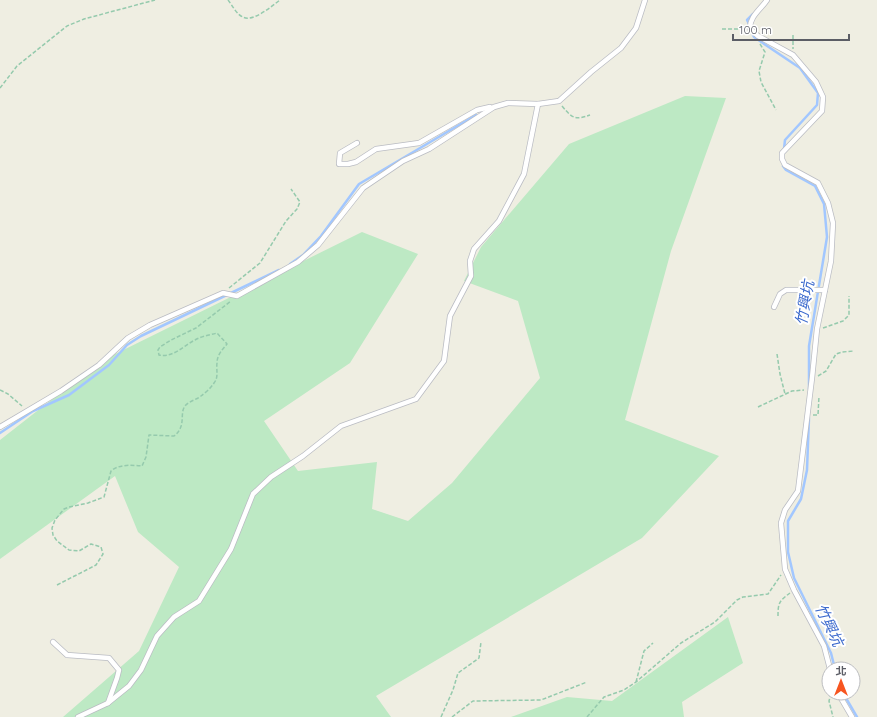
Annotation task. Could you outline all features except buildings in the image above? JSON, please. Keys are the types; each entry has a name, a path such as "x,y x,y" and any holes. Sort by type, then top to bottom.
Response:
{"lane":[{"path":"356,143 340,153 339,164 356,162 376,150 419,143 477,110 508,103 538,104 559,102 591,72 622,48 636,28 645,0"},
{"path":"767,0 752,18 750,29 754,33 793,55 816,82 823,97 822,111 782,153 785,165 818,183 828,203 833,223 831,261 817,329 798,491 785,510 781,523 785,569 794,590 824,646 828,661"},
{"path":"78,717 108,703 129,686 142,670 157,636 174,616 199,601 231,548 253,494 271,477 303,456 341,426 416,399 444,361 450,316 471,276 470,261 474,249 499,220 524,174 538,104"},
{"path":"0,427 61,391 99,365 128,338 150,325 223,293 237,296 298,262 318,245 364,188 403,161 429,149 494,107"},
{"path":"774,307 780,294 786,290 825,290"},
{"path":"53,642 67,655 110,658 119,670 118,678 108,703"},
{"path":"843,701 852,717"}],"path":[{"path":"0,88 17,66 67,26 90,17 155,0"},
{"path":"228,0 242,17 249,19 266,11 280,0"},
{"path":"722,29 750,29"},
{"path":"754,33 765,52 759,71 761,82 776,110"},
{"path":"793,34 793,55"},
{"path":"559,102 572,117 579,119 590,115"},
{"path":"223,293 260,263 286,221 297,209 300,202 291,189"},
{"path":"57,585 96,564 103,554 101,547 92,544 79,551 69,550 57,542 53,535 52,528 59,515 69,507 88,503 104,497 111,471 114,468 126,465 142,466 146,457 149,435 176,435 183,423 183,410 186,404 200,396 214,383 218,375 217,363 219,355 227,344 217,333 196,339 173,354 163,356 159,355 158,350 160,346 196,328 237,296"},
{"path":"817,329 828,328 843,321 849,314 850,296"},
{"path":"812,378 826,371 836,354 854,351"},
{"path":"777,354 785,394"},
{"path":"0,390 8,394 27,410"},
{"path":"758,407 785,394 810,390"},
{"path":"807,415 818,415 819,396"},
{"path":"587,717 604,696 624,690 636,682 681,642 715,622 737,600 743,597 768,594 785,569"},
{"path":"778,616 778,604 794,590"},
{"path":"441,717 453,690 458,673 479,658 481,642"},
{"path":"636,682 644,651 653,643"},
{"path":"452,717 473,701 541,700 586,682"},
{"path":"829,701 833,717"},
{"path":"590,713 591,717"}],"green space":[{"path":"685,96 726,98 671,251 625,420 719,456 642,538 376,696 391,717 63,717 139,651 179,567 138,532 115,476 0,559 0,440 101,361 362,232 418,254 350,363 264,421 298,471 377,462 372,509 408,521 452,483 540,378 518,301 464,281 481,247 569,144"},
{"path":"728,617 743,663 682,702 684,717 511,717 567,697 612,701"}],"waterway":[{"name":"竹興坑","path":"750,26 747,20 753,14"},
{"name":"竹興坑","path":"752,33 754,37 800,68 818,93 817,105 785,140 784,149"},
{"path":"290,264 303,255 321,236 359,184 476,115"},
{"name":"竹興坑","path":"783,166 786,170 815,186 824,204 827,237 809,346 809,389"},
{"path":"0,433 33,411 69,395 109,365 127,345 141,336 279,270"},
{"name":"竹興坑","path":"809,418 807,470 801,499 788,521 788,552 794,578 831,653 833,661"},
{"name":"竹興坑","path":"848,701 857,717"}]}
